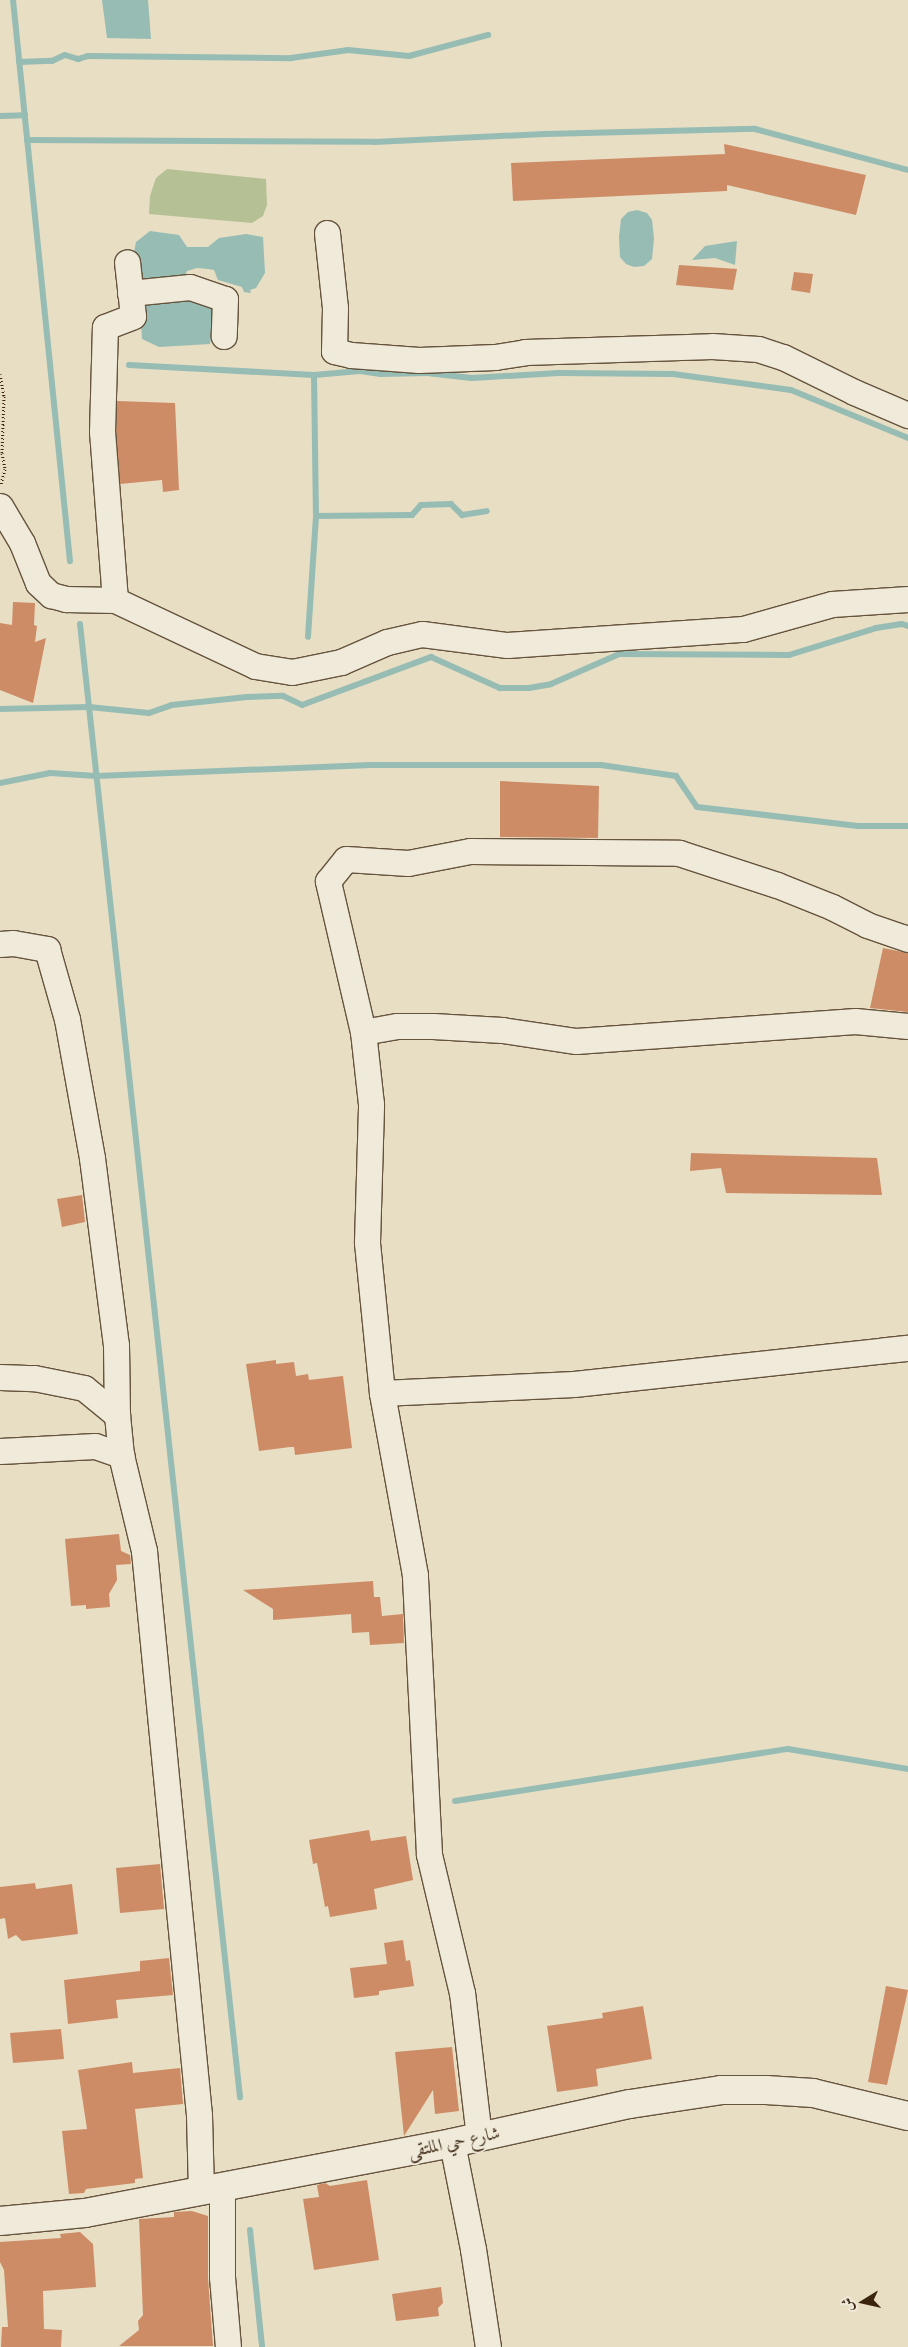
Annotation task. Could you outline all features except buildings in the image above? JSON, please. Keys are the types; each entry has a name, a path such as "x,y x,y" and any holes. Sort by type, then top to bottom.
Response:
{"street":[{"path":"327,233 335,308 334,351 351,355 419,360 495,358 525,352 712,346 758,349 783,357 854,392 908,415"},
{"path":"115,600 102,432 105,328 133,316 127,262"},
{"path":"130,293 190,287 225,299 224,336"},
{"path":"0,506 22,543 33,575 44,590 51,595 66,599 115,600 255,666 292,672 341,662 387,642 422,634 508,645 744,629 832,604 908,599"},
{"path":"479,2137 462,1993 429,1854 415,1575 382,1393 367,1242 371,1104 363,1032 328,880 346,859 408,863 470,851 679,852 777,886 832,907 868,925 908,939"},
{"path":"0,944 48,949 67,1019 92,1158 116,1345 116,1415 121,1455 144,1551 199,2115 211,2189 222,2277 228,2347"},
{"path":"363,1032 397,1026 433,1026 502,1030 576,1041 855,1021 908,1026"},
{"path":"382,1393 574,1384 908,1348"},
{"path":"0,1377 34,1378 84,1388 116,1415"},
{"path":"0,1451 95,1446 121,1455"},
{"name":"شارع حي الملتقى","path":"0,2221 85,2213 452,2143 630,2104 720,2090 813,2093 908,2116"},
{"path":"452,2143 473,2249 488,2347"}],"path":[{"path":"0,374 4,396 2,453 5,469 0,487"}],"green space":[{"path":"167,169 266,179 267,205 263,216 252,223 149,214 150,196 156,178"}],"water":[{"path":"102,0 148,0 151,39 107,38"},
{"path":"637,210 647,213 652,220 654,239 652,259 644,266 634,267 626,264 620,257 619,237 621,219 628,212"},
{"path":"150,231 179,235 187,247 208,247 219,238 246,234 263,237 265,273 256,288 250,290 251,293 244,292 242,287 218,280 214,270 208,269 197,268 187,271 185,276 136,281 132,262 136,242"},
{"path":"737,241 735,265 715,258 692,260 705,246"},
{"path":"201,295 217,309 210,344 159,347 142,339 141,321 146,303"}],"waterway":[{"path":"13,0 70,561"},
{"path":"19,62 52,61 65,55 78,59 88,56 291,58 348,50 409,56 488,35"},
{"path":"0,116 25,115"},
{"path":"27,140 374,142 545,134 755,129 908,170"},
{"path":"129,365 314,375 316,516 308,637"},
{"path":"314,375 360,371 381,374 427,373 472,378 559,373 673,374 791,390 908,438"},
{"path":"316,516 412,515 421,505 451,504 462,515 487,511"},
{"path":"80,624 240,2097"},
{"path":"0,709 89,707 149,713 172,705 247,697 283,696 302,705 431,657 500,688 529,688 551,684 619,654 789,655 876,628 902,624 908,626"},
{"path":"0,783 50,773 97,776 371,765 601,765 676,776 697,807 858,826 908,826"},
{"path":"455,1801 788,1749 908,1769"},
{"path":"250,2230 262,2347"}]}
